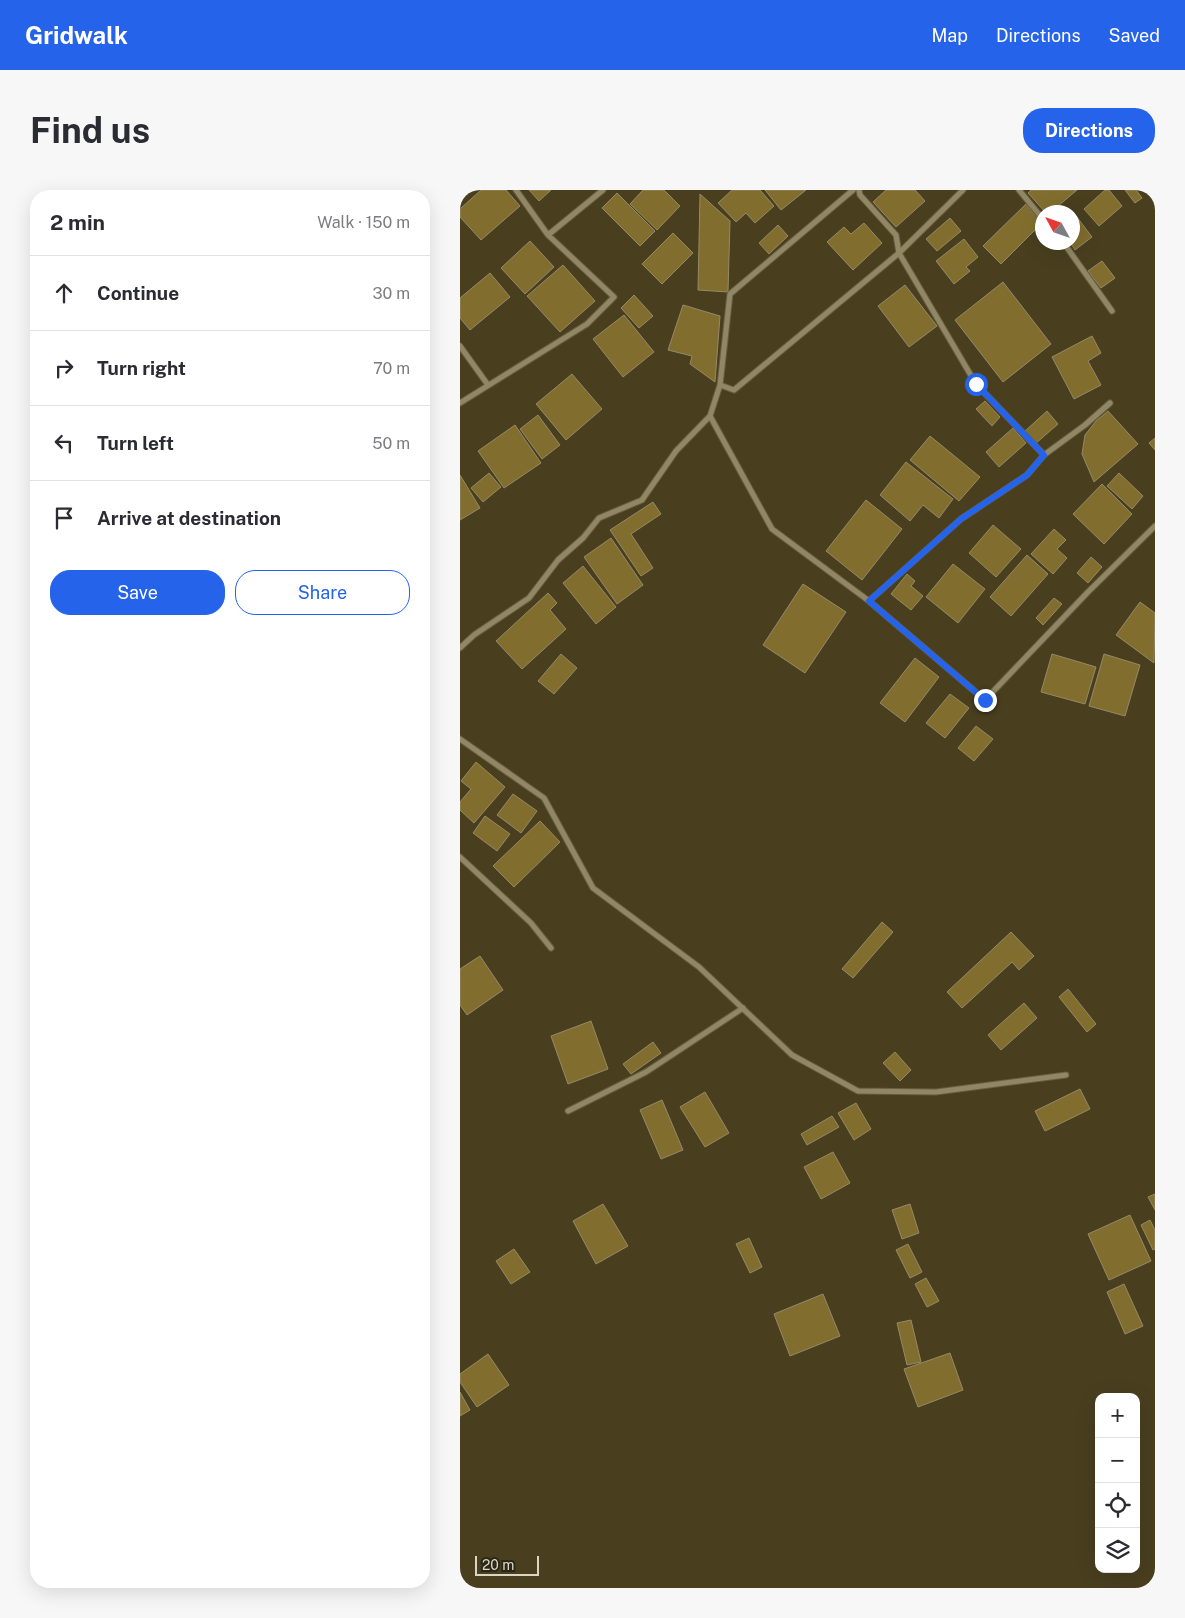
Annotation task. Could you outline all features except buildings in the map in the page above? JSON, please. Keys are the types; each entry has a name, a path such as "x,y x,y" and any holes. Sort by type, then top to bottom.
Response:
{"street":[{"path":"460,403 587,324 614,297 548,235 516,190"},
{"path":"548,235 603,190"},
{"path":"460,648 474,635 529,598 558,560 583,538 599,518 642,500 676,451 710,416 720,385 730,294 853,190"},
{"path":"859,190 860,195 896,235 899,253 976,384 1044,455"},
{"path":"720,385 734,390 899,253 963,190"},
{"path":"1019,190 1035,209"},
{"path":"1069,250 1112,311"},
{"path":"460,346 488,384"},
{"path":"869,601 961,519 1027,475 1044,455 1085,425 1110,403"},
{"path":"710,416 772,529 869,601 985,700 1088,592 1155,526"},
{"path":"460,739 544,798 593,888 699,967 792,1055 858,1091 936,1092 1066,1075"},
{"path":"460,857 531,923 550,948"},
{"path":"568,1111 646,1072 743,1008"}],"route":[{"path":"976,384 1044,455 1027,475 961,519 869,601 985,700"}]}
